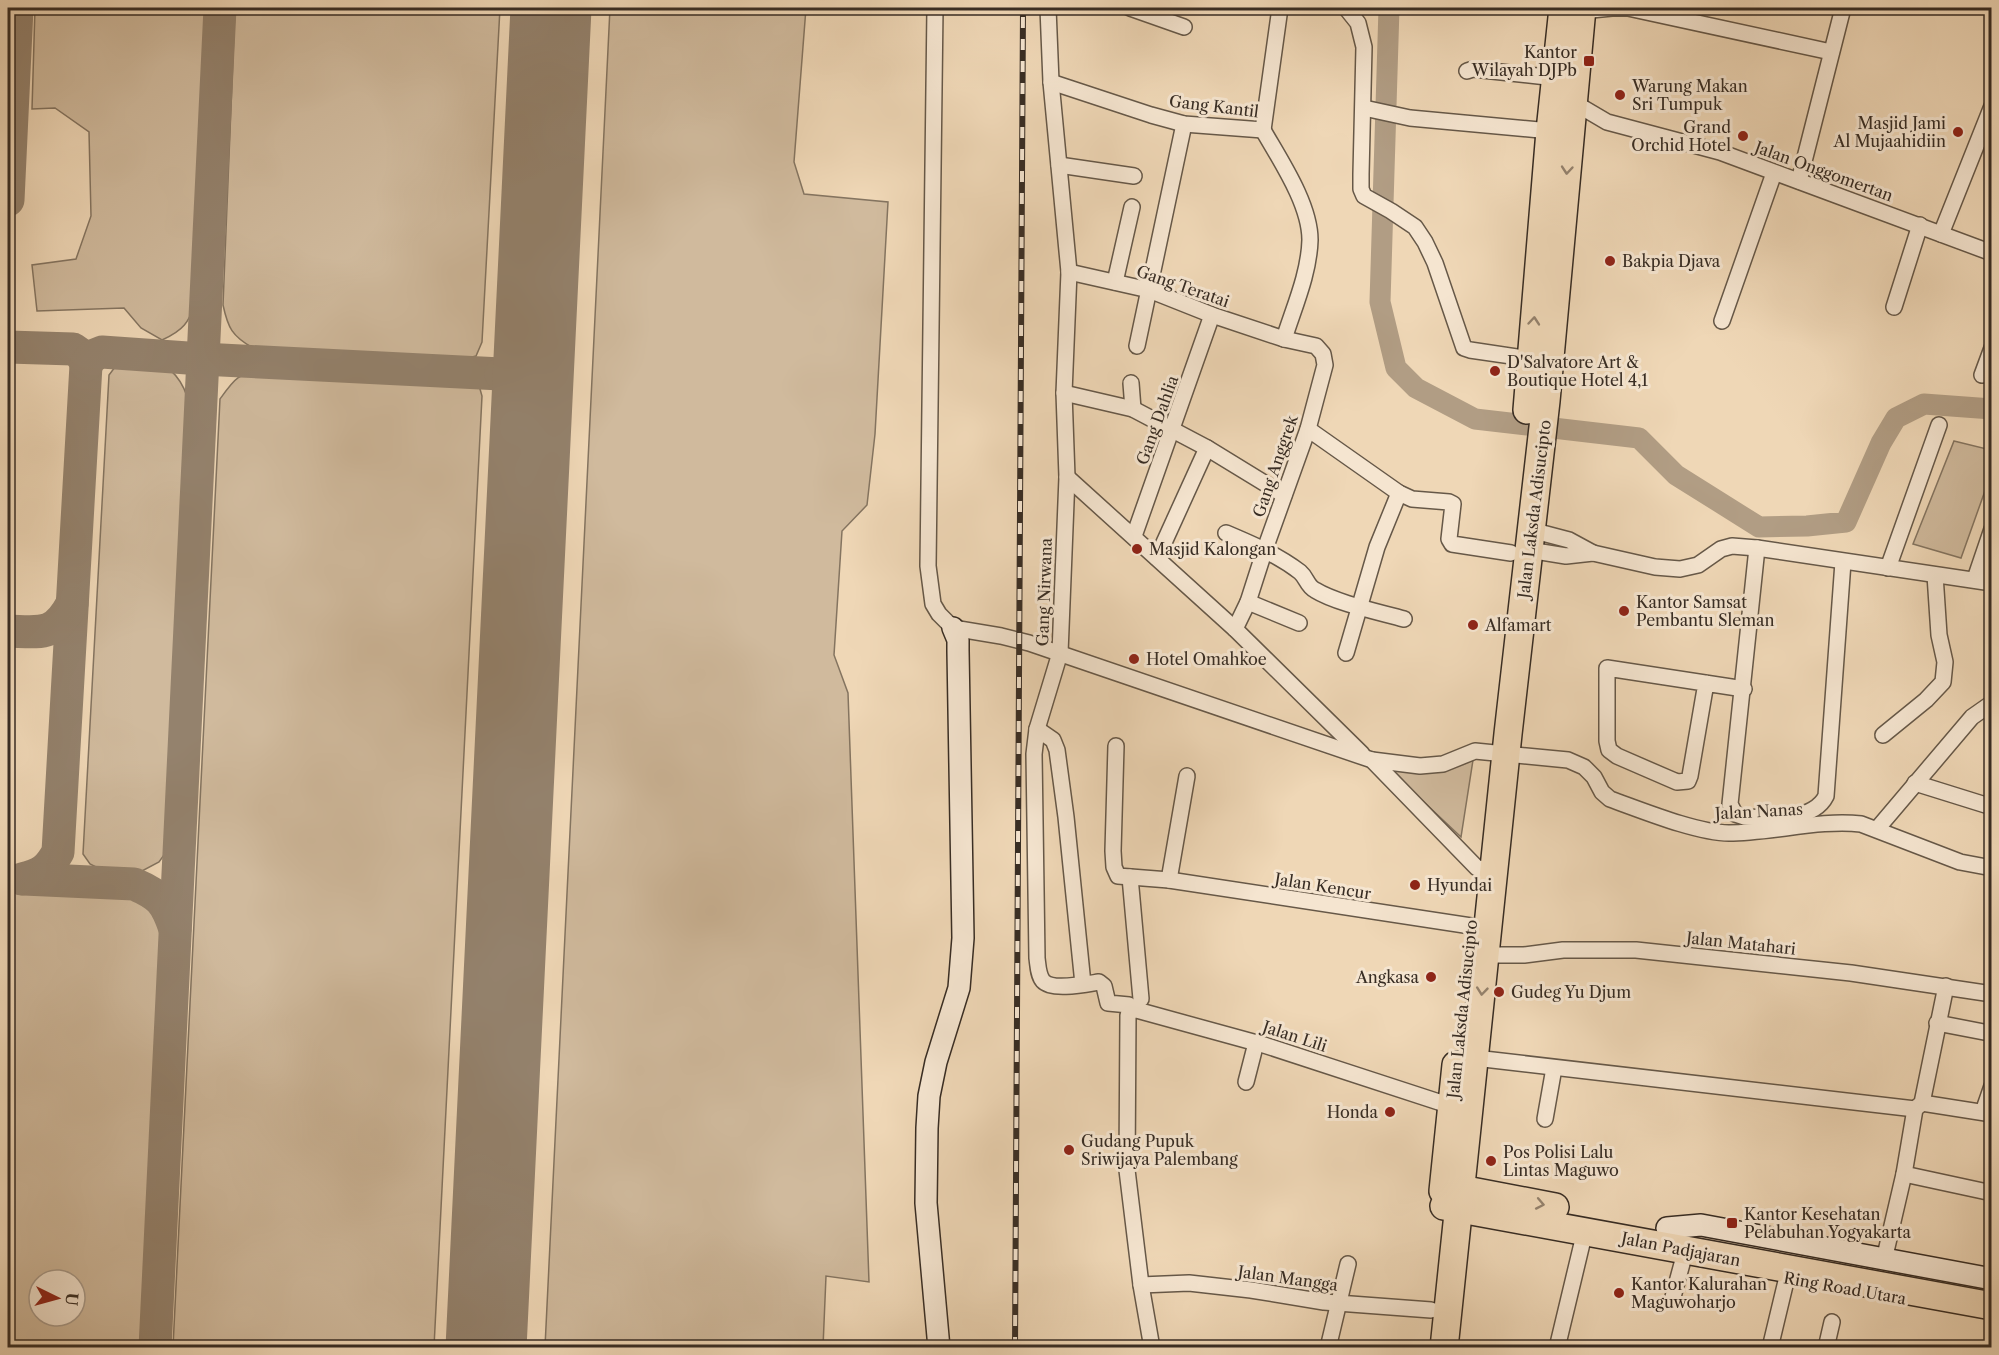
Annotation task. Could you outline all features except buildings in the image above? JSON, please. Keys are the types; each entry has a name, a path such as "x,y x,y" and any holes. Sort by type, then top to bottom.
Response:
{"highway":[{"name":"Jalan Laksda Adisucipto","path":"1452,1197 1467,1140 1486,955 1486,869 1524,544 1560,132 1556,78 1575,9"},
{"name":"Jalan Laksda Adisucipto","path":"1537,401 1531,359 1560,132 1573,102 1575,9"},
{"name":"Jalan Laksda Adisucipto","path":"1452,1197 1451,1106 1471,926 1486,869"},
{"path":"1452,1267 1462,1246 1478,1230 1491,1224 1512,1208 1482,1177 1475,1166 1467,1140"},
{"path":"1444,1347 1452,1267 1452,1197"},
{"path":"1428,1347 1431,1310 1452,1197"},
{"name":"Jalan Padjajaran","path":"1452,1197 1992,1306"},
{"name":"Jalan Padjajaran","path":"1512,1208 1585,1231 1992,1290"}],"street":[{"path":"935,8 928,566 933,603 939,614 953,628 958,640 963,938 959,988 936,1062 929,1096 925,1165 939,1347"},
{"name":"Gang Nirwana","path":"1048,8 1051,82 1069,272 1064,393 1067,477 1060,653 1037,729 1034,754 1033,805 1038,965 1044,981 1050,985 1057,987 1102,983 1108,1003 1129,1005 1134,1008"},
{"path":"1130,8 1167,14 1184,27"},
{"path":"1263,129 1280,8"},
{"path":"1346,8 1358,23 1364,47 1361,189 1364,196 1415,227 1425,242 1435,263 1464,348 1531,359"},
{"path":"1575,9 1628,8 1831,52"},
{"path":"1799,181 1843,8"},
{"path":"1467,71 1473,69 1556,78"},
{"name":"Gang Kantil","path":"1051,82 1184,124 1263,129 1294,187 1304,211 1310,238 1308,261 1284,339"},
{"path":"1573,102 1607,122"},
{"path":"1941,234 1992,106"},
{"path":"1364,108 1410,118 1560,132 1607,122"},
{"name":"Jalan Onggomertan","path":"1607,122 1720,152 1992,253"},
{"path":"1137,346 1184,124"},
{"path":"1059,165 1134,176"},
{"path":"1722,321 1774,173"},
{"path":"1115,282 1132,207"},
{"path":"1894,307 1920,225"},
{"name":"Gang Teratai","path":"1069,272 1149,290 1212,315 1284,339"},
{"name":"Gang Dahlia","path":"1134,536 1212,315"},
{"name":"Gang Anggrek","path":"1235,629 1248,602 1308,429 1324,365 1323,354 1316,346 1284,339"},
{"path":"1982,375 1992,348"},
{"path":"1131,383 1133,409"},
{"path":"1064,393 1133,409 1207,448 1284,495"},
{"path":"1888,568 1939,425"},
{"path":"1308,429 1399,492 1413,499 1453,504 1449,540 1452,544 1524,544 1569,540 1593,553 1654,567 1680,569 1698,565 1721,549 1732,546 1992,583"},
{"path":"1158,558 1207,448"},
{"path":"1067,477 1235,629 1486,869"},
{"path":"1346,653 1377,547 1399,492"},
{"path":"1975,579 1992,529"},
{"path":"1226,533 1265,549 1304,576 1313,589 1360,607 1404,619"},
{"path":"1757,548 1744,689 1730,804 1735,814 1744,818 1809,813 1816,809 1826,796 1843,562"},
{"path":"1883,735 1926,700 1943,682 1945,662 1935,602 1935,575"},
{"path":"1248,602 1299,623"},
{"name":"Jalan Nanas","path":"953,628 1011,638 1060,653 1369,759 1420,766 1443,764 1469,752 1498,752 1568,760 1584,767 1610,799 1707,831 1728,833 1845,822 1861,824 1960,862 1992,868"},
{"path":"1706,683 1688,780 1677,782 1617,756 1610,750 1607,741 1607,668 1706,683 1744,689"},
{"path":"1877,829 1972,717 1992,703"},
{"path":"1037,729 1053,740 1057,750 1083,984"},
{"path":"1116,746 1114,867 1118,876 1130,877 1134,1008 1127,1170 1141,1285 1152,1347"},
{"path":"1169,880 1187,776"},
{"path":"1915,783 1992,807"},
{"name":"Jalan Kencur","path":"1130,877 1169,880 1471,926"},
{"name":"Jalan Matahari","path":"1486,955 1524,955 1563,950 1636,950 1828,970 1992,994"},
{"path":"1884,1260 1946,986"},
{"name":"Jalan Lili","path":"1134,1008 1256,1043 1451,1106"},
{"path":"1937,1023 1989,1033"},
{"path":"1246,1082 1256,1043"},
{"path":"1475,1058 1987,1113 1992,1086"},
{"path":"1545,1119 1554,1068"},
{"path":"1904,1174 1992,1193"},
{"path":"1673,1297 1659,1240 1701,1225 1992,1279"},
{"path":"1557,1347 1585,1231"},
{"name":"Ring Road Utara","path":"1659,1240 1787,1277 1992,1315"},
{"path":"1328,1347 1348,1264"},
{"path":"1770,1347 1787,1277"},
{"name":"Jalan Mangga","path":"1141,1285 1189,1283 1338,1303 1431,1310"},
{"path":"1826,1347 1832,1322"}],"shaded area":[{"path":"35,8 210,8 197,301 184,325 162,340 141,328 124,308 37,311 32,265 76,259 91,216 89,132 55,108 32,109"},
{"path":"235,8 500,8 482,342 476,356 461,360 253,348 232,331 223,305"},
{"path":"610,8 806,8 794,162 804,194 888,202 875,434 867,505 842,531 834,655 848,693 869,1282 826,1276 823,1347 545,1347"},
{"path":"158,362 177,377 188,398 191,414 169,848 159,862 142,871 100,869 90,864 83,854 109,375 118,363"},
{"path":"264,371 472,383 480,389 482,396 434,1347 173,1347 220,399 238,378 248,373"},
{"path":"1954,441 1991,450 1991,474 1961,558 1913,544"},
{"path":"1473,760 1461,837 1391,771 1428,771"},
{"path":"8,893 141,897 157,913 161,923 164,935 144,1347 8,1347"}],"waterway":[{"path":"1389,8 1380,302 1396,368 1416,388 1475,419 1639,438 1676,475 1759,527 1846,522 1881,443 1896,418 1924,404 1992,409"}],"taxiway":[{"path":"8,200 17,8"},
{"path":"155,1348 220,8"},
{"path":"501,374 521,364 534,344"},
{"path":"8,347 73,349 83,356 86,365 58,852 44,870 22,879"},
{"path":"86,365 92,356 102,352 501,374 516,381 532,400"},
{"path":"8,631 46,630 59,622 72,604"},
{"path":"24,879 134,884 161,900 175,929"}],"runway":[{"path":"486,1348 551,8"}],"railway":[{"path":"1015,1348 1023,8"}],"place":[{"name":"Kantor Wilayah DJPb","path":"1589,61"},
{"name":"Warung Makan Sri Tumpuk","path":"1620,95"},
{"name":"Masjid Jami Al Mujaahidiin","path":"1958,132"},
{"name":"Grand Orchid Hotel","path":"1743,136"},
{"name":"Bakpia Djava","path":"1610,261"},
{"name":"D'Salvatore Art & Boutique Hotel 4,1","path":"1495,371"},
{"name":"Masjid Kalongan","path":"1137,549"},
{"name":"Kantor Samsat Pembantu Sleman","path":"1624,611"},
{"name":"Alfamart","path":"1473,625"},
{"name":"Hotel Omahkoe","path":"1134,659"},
{"name":"Hyundai","path":"1415,885"},
{"name":"Angkasa","path":"1431,977"},
{"name":"Gudeg Yu Djum","path":"1499,992"},
{"name":"Honda","path":"1390,1112"},
{"name":"Gudang Pupuk Sriwijaya Palembang","path":"1069,1150"},
{"name":"Pos Polisi Lalu Lintas Maguwo","path":"1491,1161"},
{"name":"Kantor Kesehatan Pelabuhan Yogyakarta","path":"1732,1223"},
{"name":"Kantor Kalurahan Maguwoharjo","path":"1619,1293"}]}
